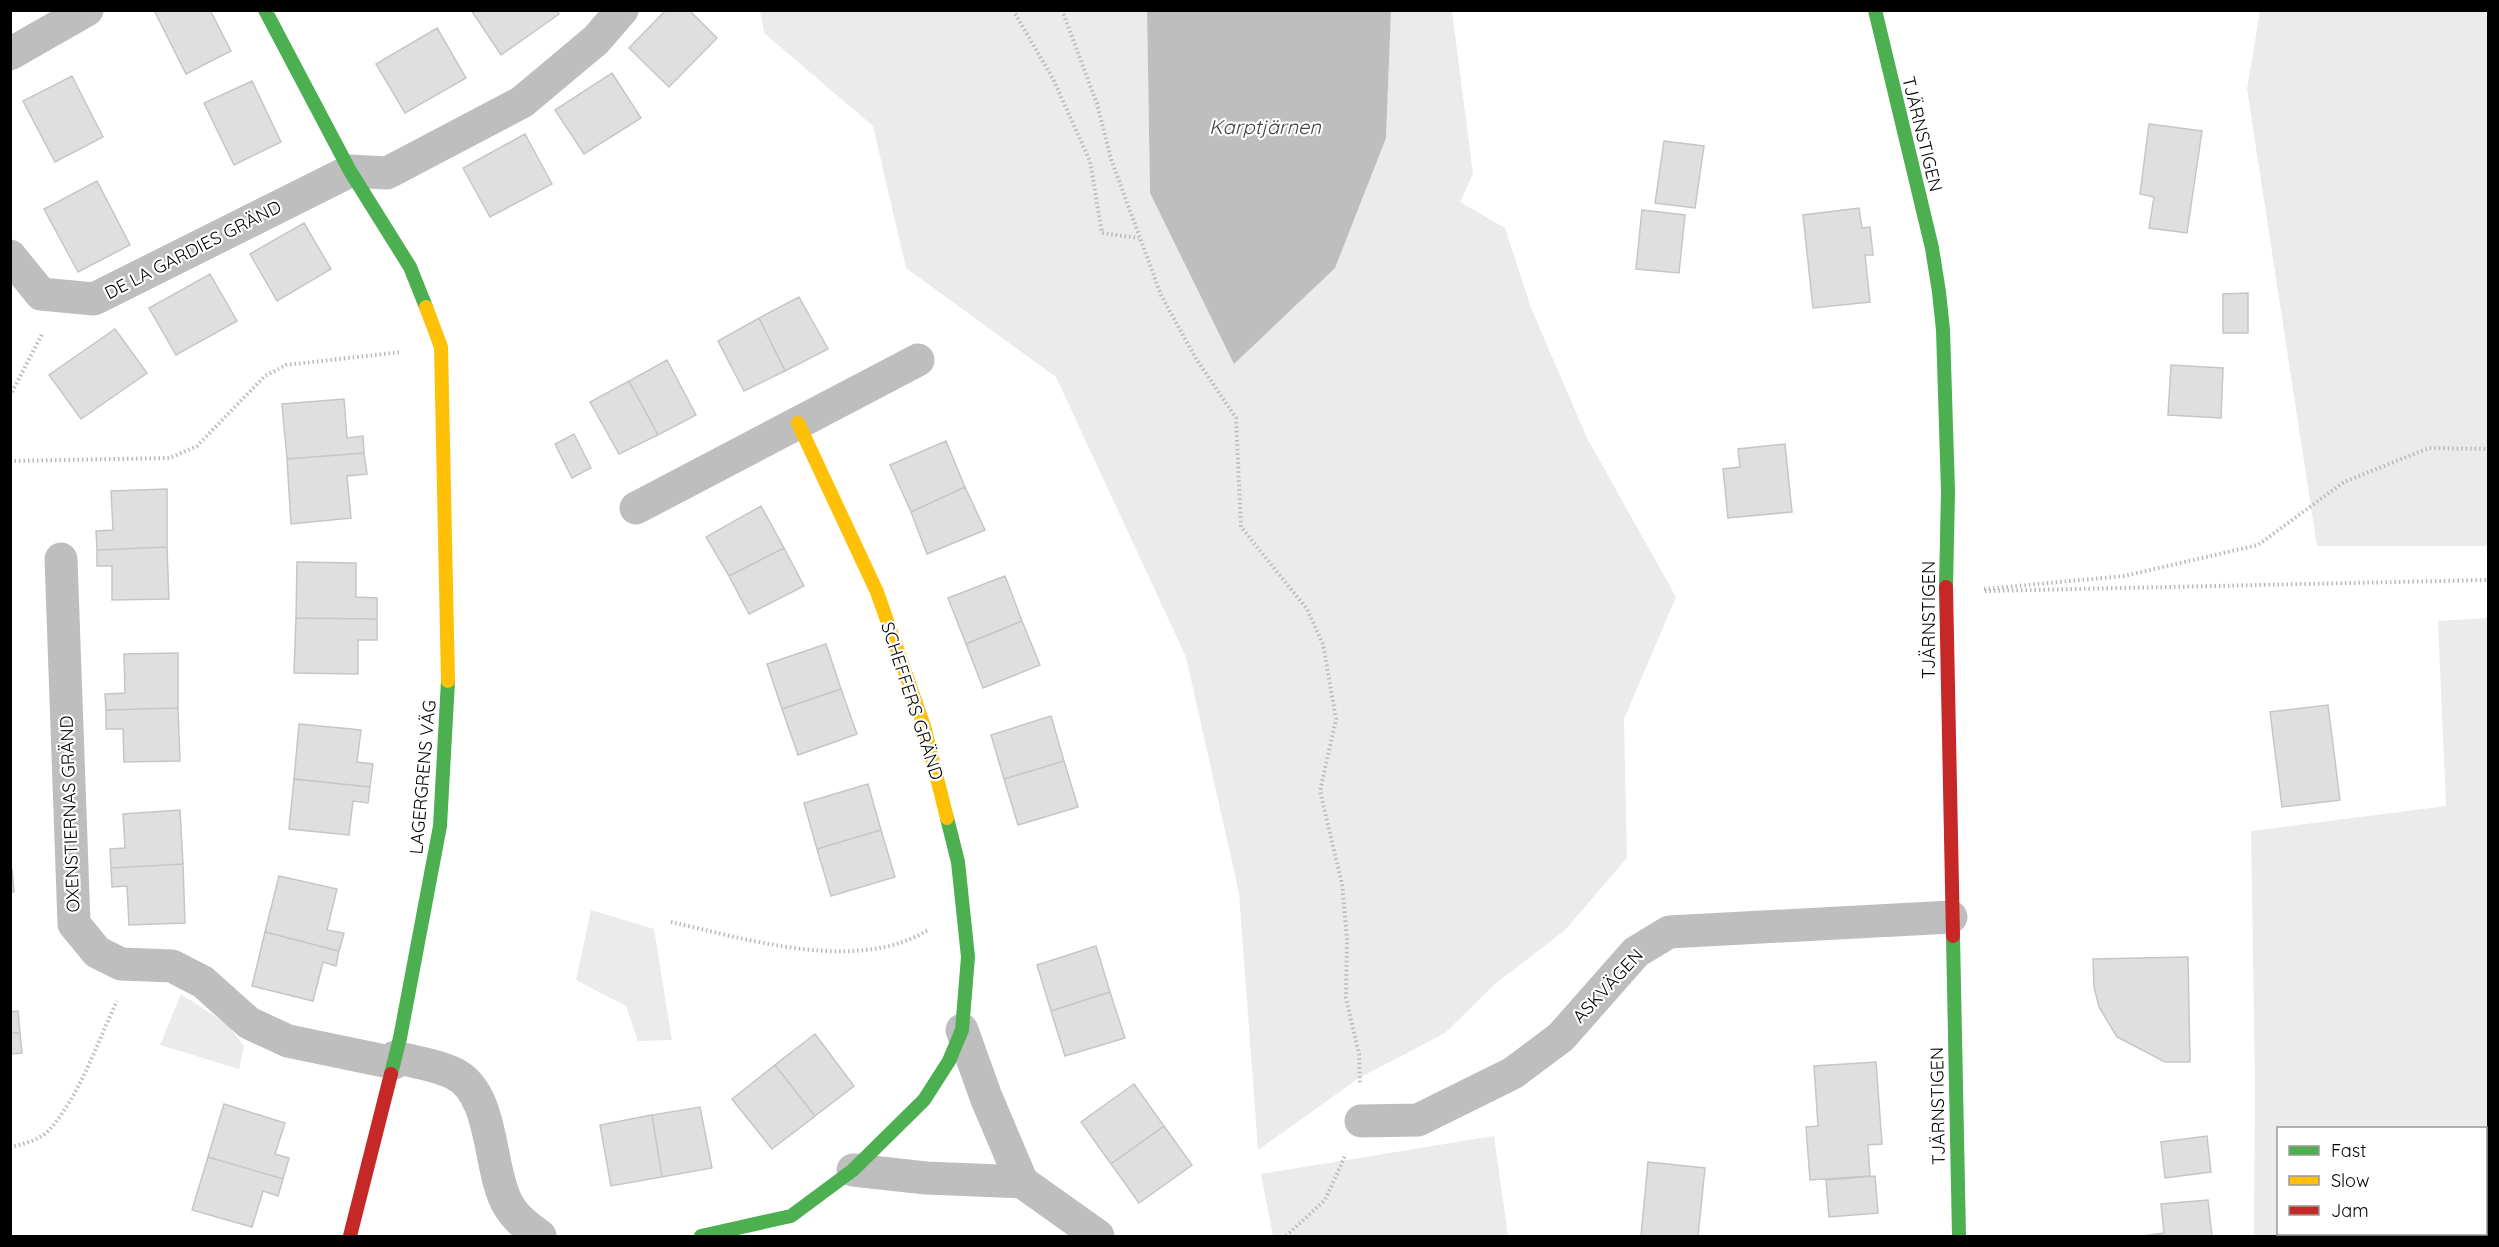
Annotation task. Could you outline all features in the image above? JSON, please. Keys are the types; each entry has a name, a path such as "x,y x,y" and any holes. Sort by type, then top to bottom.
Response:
{"street":[{"path":"10,54 87,10"},
{"path":"265,10 350,171 410,267 441,347"},
{"name":"DE LA GARDIES GRÄND","path":"10,256 41,294 94,299 350,171 387,173 522,102 596,40 622,10"},
{"name":"TJÄRNSTIGEN","path":"1875,10 1932,248 1940,292 1948,491 1951,917 1959,1236"},
{"name":"LAGERGRENS VÄG","path":"350,1236 394,1060 441,815 448,701 441,347"},
{"path":"636,508 918,360"},
{"name":"SCHEFFERS GRÄND","path":"701,1236 791,1216 853,1170 924,1100 949,1061 962,1030 968,957 958,862 924,726 877,592 798,423"},
{"name":"OXENSTIERNAS GRÄND","path":"61,559 74,924 98,952 121,964 172,966 203,982 249,1023 288,1041 394,1060"},
{"name":"ASKVÄGEN","path":"1361,1121 1418,1120 1513,1073 1561,1037 1636,952 1669,932 1951,917"},
{"name":"SCHEFFERS GRÄND","path":"962,1030 986,1097 1022,1182"},
{"path":"394,1060 454,1073 468,1085 483,1109 497,1177 506,1201 519,1221 540,1236"},
{"path":"853,1170 926,1178 1022,1182 1098,1236"}],"path":[{"path":"1013,10 1053,78 1090,161 1102,233 1140,238"},
{"path":"1062,10 1097,104 1111,159 1161,295 1195,357 1236,418 1241,527 1307,609 1323,644 1336,719 1320,791 1342,884 1347,939 1346,998 1359,1054 1361,1121 1325,1200 1286,1236"},
{"path":"10,396 61,296"},
{"path":"10,461 170,458 196,446 265,376 286,365 441,347"},
{"path":"1948,592 2124,576 2259,544 2344,482 2429,448 2488,449"},
{"path":"1948,592 2488,580"},
{"path":"671,921 770,944 850,952 886,946 917,937 963,908"},
{"path":"10,1147 39,1138 51,1129 69,1104 134,965"}],"shaded area":[{"path":"760,11 1147,11 1150,193 1386,138 1391,11 1452,11 1473,174 1460,202 1505,228 1531,308 1587,438 1676,597 1624,719 1627,858 1565,930 1495,984 1445,1033 1359,1078 1258,1150 1239,893 1186,657 1056,377 906,268 873,126 764,33"},
{"path":"2260,11 2488,11 2488,546 2317,546 2247,89"},
{"path":"2488,618 2488,1236 2254,1236 2255,1084 2251,831 2446,806 2438,621"},
{"path":"591,910 654,929 672,1040 638,1041 626,1006 576,980"},
{"path":"181,994 228,1025 244,1046 239,1069 160,1045"},
{"path":"1494,1136 1508,1236 1273,1236 1261,1174"}],"water":[{"name":"Karptjärnen","path":"1147,11 1391,11 1386,138 1335,268 1234,364 1150,193"}],"building":[{"path":"154,10 210,10 231,51 186,74"},
{"path":"471,10 557,10 559,14 501,55"},
{"path":"666,10 689,10 717,38 669,87 629,48"},
{"path":"437,28 466,78 405,113 376,64"},
{"path":"612,73 641,118 584,154 555,110"},
{"path":"72,76 103,137 55,162 23,101"},
{"path":"252,81 281,142 234,165 204,103"},
{"path":"2149,124 2202,131 2187,233 2149,228 2154,197 2140,194"},
{"path":"525,134 552,184 490,217 463,168"},
{"path":"1664,141 1704,146 1695,208 1655,203"},
{"path":"97,181 130,245 78,272 44,209"},
{"path":"1859,208 1862,228 1870,227 1873,255 1865,255 1870,302 1813,308 1803,215"},
{"path":"1642,210 1685,215 1679,273 1636,269"},
{"path":"304,223 331,269 277,301 250,254"},
{"path":"210,274 237,321 176,355 149,308"},
{"path":"2248,293 2248,333 2223,333 2223,294"},
{"path":"799,297 828,349 785,371 759,318"},
{"path":"759,318 785,371 744,391 718,341"},
{"path":"115,329 147,373 81,419 49,375"},
{"path":"667,360 696,415 658,435 629,381"},
{"path":"2171,365 2223,368 2221,418 2168,415"},
{"path":"629,381 658,435 619,454 590,402"},
{"path":"344,399 347,438 363,436 364,453 287,459 282,404"},
{"path":"574,434 591,468 572,478 555,444"},
{"path":"946,441 965,487 911,512 890,465"},
{"path":"1785,444 1792,512 1728,518 1723,469 1740,467 1738,449"},
{"path":"364,453 367,474 347,476 351,518 291,524 287,459"},
{"path":"965,487 985,530 927,554 911,512"},
{"path":"167,489 167,547 97,550 96,531 113,530 111,491"},
{"path":"761,506 784,548 729,576 706,537"},
{"path":"167,547 169,599 112,600 112,566 97,566 97,550"},
{"path":"784,548 804,586 749,614 729,576"},
{"path":"297,562 356,563 356,597 377,598 377,619 296,618"},
{"path":"1005,576 1022,621 966,644 948,598"},
{"path":"296,618 377,619 377,640 358,640 358,674 294,673"},
{"path":"1022,621 1040,665 983,688 966,644"},
{"path":"826,644 841,689 782,709 767,664"},
{"path":"178,653 178,708 106,710 105,694 125,693 124,654"},
{"path":"841,689 857,734 798,755 782,709"},
{"path":"2328,705 2340,800 2282,807 2270,712"},
{"path":"178,708 180,761 124,762 123,729 106,729 106,710"},
{"path":"1051,716 1064,761 1004,779 991,735"},
{"path":"299,724 361,730 357,762 373,764 370,787 294,779"},
{"path":"1064,761 1078,807 1018,825 1004,779"},
{"path":"294,779 370,787 368,803 353,801 349,835 289,829"},
{"path":"868,784 881,830 817,849 804,803"},
{"path":"180,810 183,864 111,868 110,849 125,848 123,814"},
{"path":"881,830 895,877 831,896 817,849"},
{"path":"183,864 185,923 129,925 127,886 112,887 111,868"},
{"path":"12,870 14,892 10,892 10,871"},
{"path":"279,876 337,889 327,930 344,933 339,951 265,932"},
{"path":"265,932 339,951 336,966 323,962 313,1001 252,986"},
{"path":"1096,946 1110,992 1051,1011 1037,965"},
{"path":"2188,957 2190,1062 2165,1062 2117,1037 2099,1007 2094,987 2093,959"},
{"path":"1110,992 1125,1038 1065,1056 1051,1011"},
{"path":"18,1011 20,1033 10,1033 10,1012"},
{"path":"10,1033 20,1033 22,1053 10,1054"},
{"path":"815,1034 854,1086 815,1116 775,1065"},
{"path":"1876,1062 1882,1144 1868,1145 1870,1176 1810,1180 1806,1127 1818,1126 1814,1066"},
{"path":"775,1065 815,1116 772,1149 732,1099"},
{"path":"1134,1084 1164,1126 1111,1164 1081,1122"},
{"path":"224,1104 285,1123 275,1154 289,1158 283,1179 208,1157"},
{"path":"700,1107 712,1168 662,1177 652,1115"},
{"path":"652,1115 662,1177 611,1186 600,1125"},
{"path":"1164,1126 1192,1165 1139,1203 1111,1164"},
{"path":"2207,1136 2211,1172 2165,1178 2161,1142"},
{"path":"208,1157 283,1179 278,1196 263,1191 252,1227 192,1210"},
{"path":"1648,1162 1705,1168 1698,1236 1641,1236"},
{"path":"1875,1176 1878,1213 1829,1217 1826,1180"},
{"path":"2208,1200 2212,1236 2143,1236 2164,1233 2161,1204"}],"traffic: fast":[{"path":"265,10 350,171 410,267 426,307"},
{"path":"1875,10 1932,248 1939,292 1943,330 1948,491 1946,587"},
{"path":"391,1074 400,1038 440,826 448,681"},
{"path":"701,1236 791,1216 853,1170 924,1100 949,1061 962,1030 968,957 958,862 947,818"},
{"path":"1953,936 1959,1236"}],"traffic: slow":[{"path":"426,307 441,347 448,681"},
{"path":"798,423 877,592 924,726 947,818"}],"traffic: jam":[{"path":"1946,587 1953,936"},
{"path":"350,1236 391,1074"}]}
